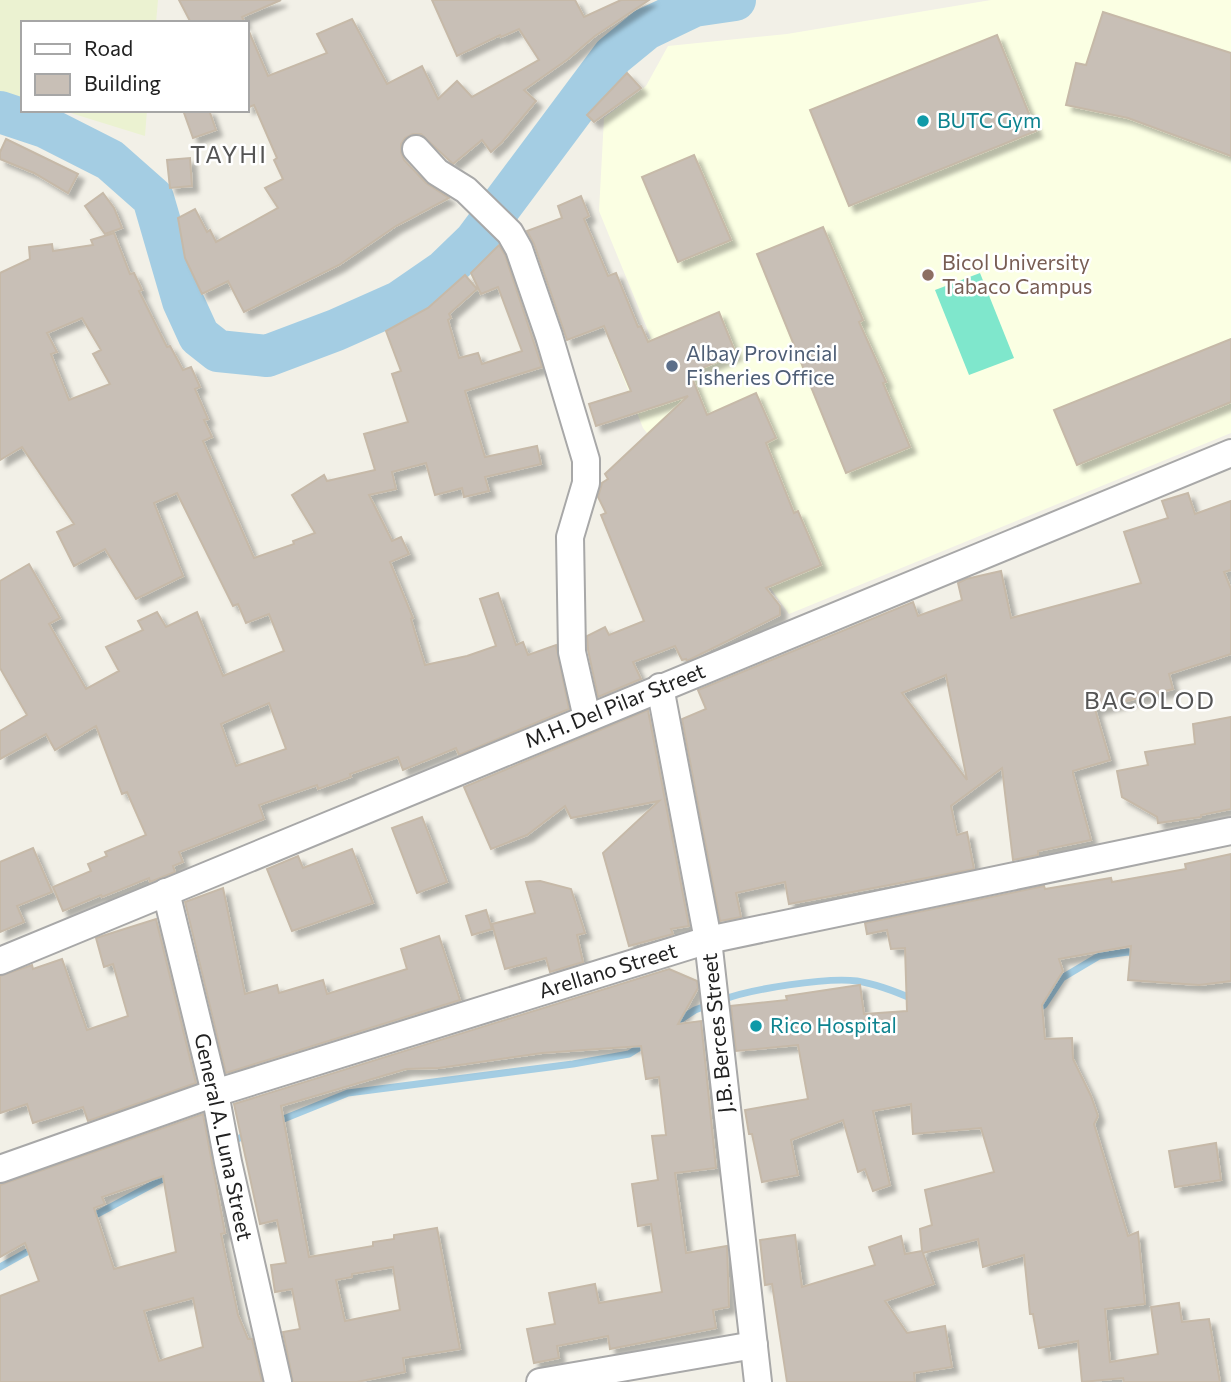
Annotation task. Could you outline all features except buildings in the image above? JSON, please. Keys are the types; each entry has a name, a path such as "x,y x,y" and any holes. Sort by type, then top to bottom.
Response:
{"street":[{"path":"416,149 437,172 466,190 509,233 519,249 549,336 586,460 586,483 570,537 572,652 587,718"},
{"name":"M.H. Del Pilar Street","path":"0,961 1231,453"},
{"name":"J.B. Berces Street","path":"660,687 708,940 715,1021 758,1382"},
{"name":"Arellano Street","path":"0,1169 215,1093 708,940 1231,831"},
{"name":"General A. Luna Street","path":"166,892 215,1093 278,1382"},
{"path":"540,1382 754,1345"}],"shaded area":[{"path":"0,0 158,0 156,21 21,21 21,97 0,91"},
{"name":"Bicol University Tabaco Campus","path":"991,0 1231,0 1231,433 789,614 762,576 643,428 614,354 651,338 599,211 604,118 646,86 668,46 787,34"},
{"path":"67,112 147,112 145,136"}],"green space":[{"path":"980,273 1014,358 969,375 935,290"}],"waterway":[{"path":"0,112 45,127 110,160 153,198 183,301 199,336 218,351 267,356 399,302 444,271 475,241 613,56 646,29 694,6 735,0"},
{"path":"1036,1010 1044,1005 1062,978 1099,956 1138,953"},
{"path":"722,1000 789,985 844,980 872,984 915,1000"},
{"path":"672,1025 695,1010 711,1004"},
{"path":"276,1122 348,1093 573,1064 629,1054 648,1042"},
{"path":"204,1157 249,1133"},
{"path":"90,1218 172,1174"},
{"path":"0,1267 36,1247"}],"place":[{"name":"BUTC Gym","path":"923,121"},
{"name":"Bicol University Tabaco Campus","path":"928,275"},
{"name":"Albay Provincial Fisheries Office","path":"672,366"},
{"name":"Rico Hospital","path":"756,1026"}],"district":[{"name":"TAYHI","path":"229,155"},
{"name":"BACOLOD","path":"1150,701"}]}
